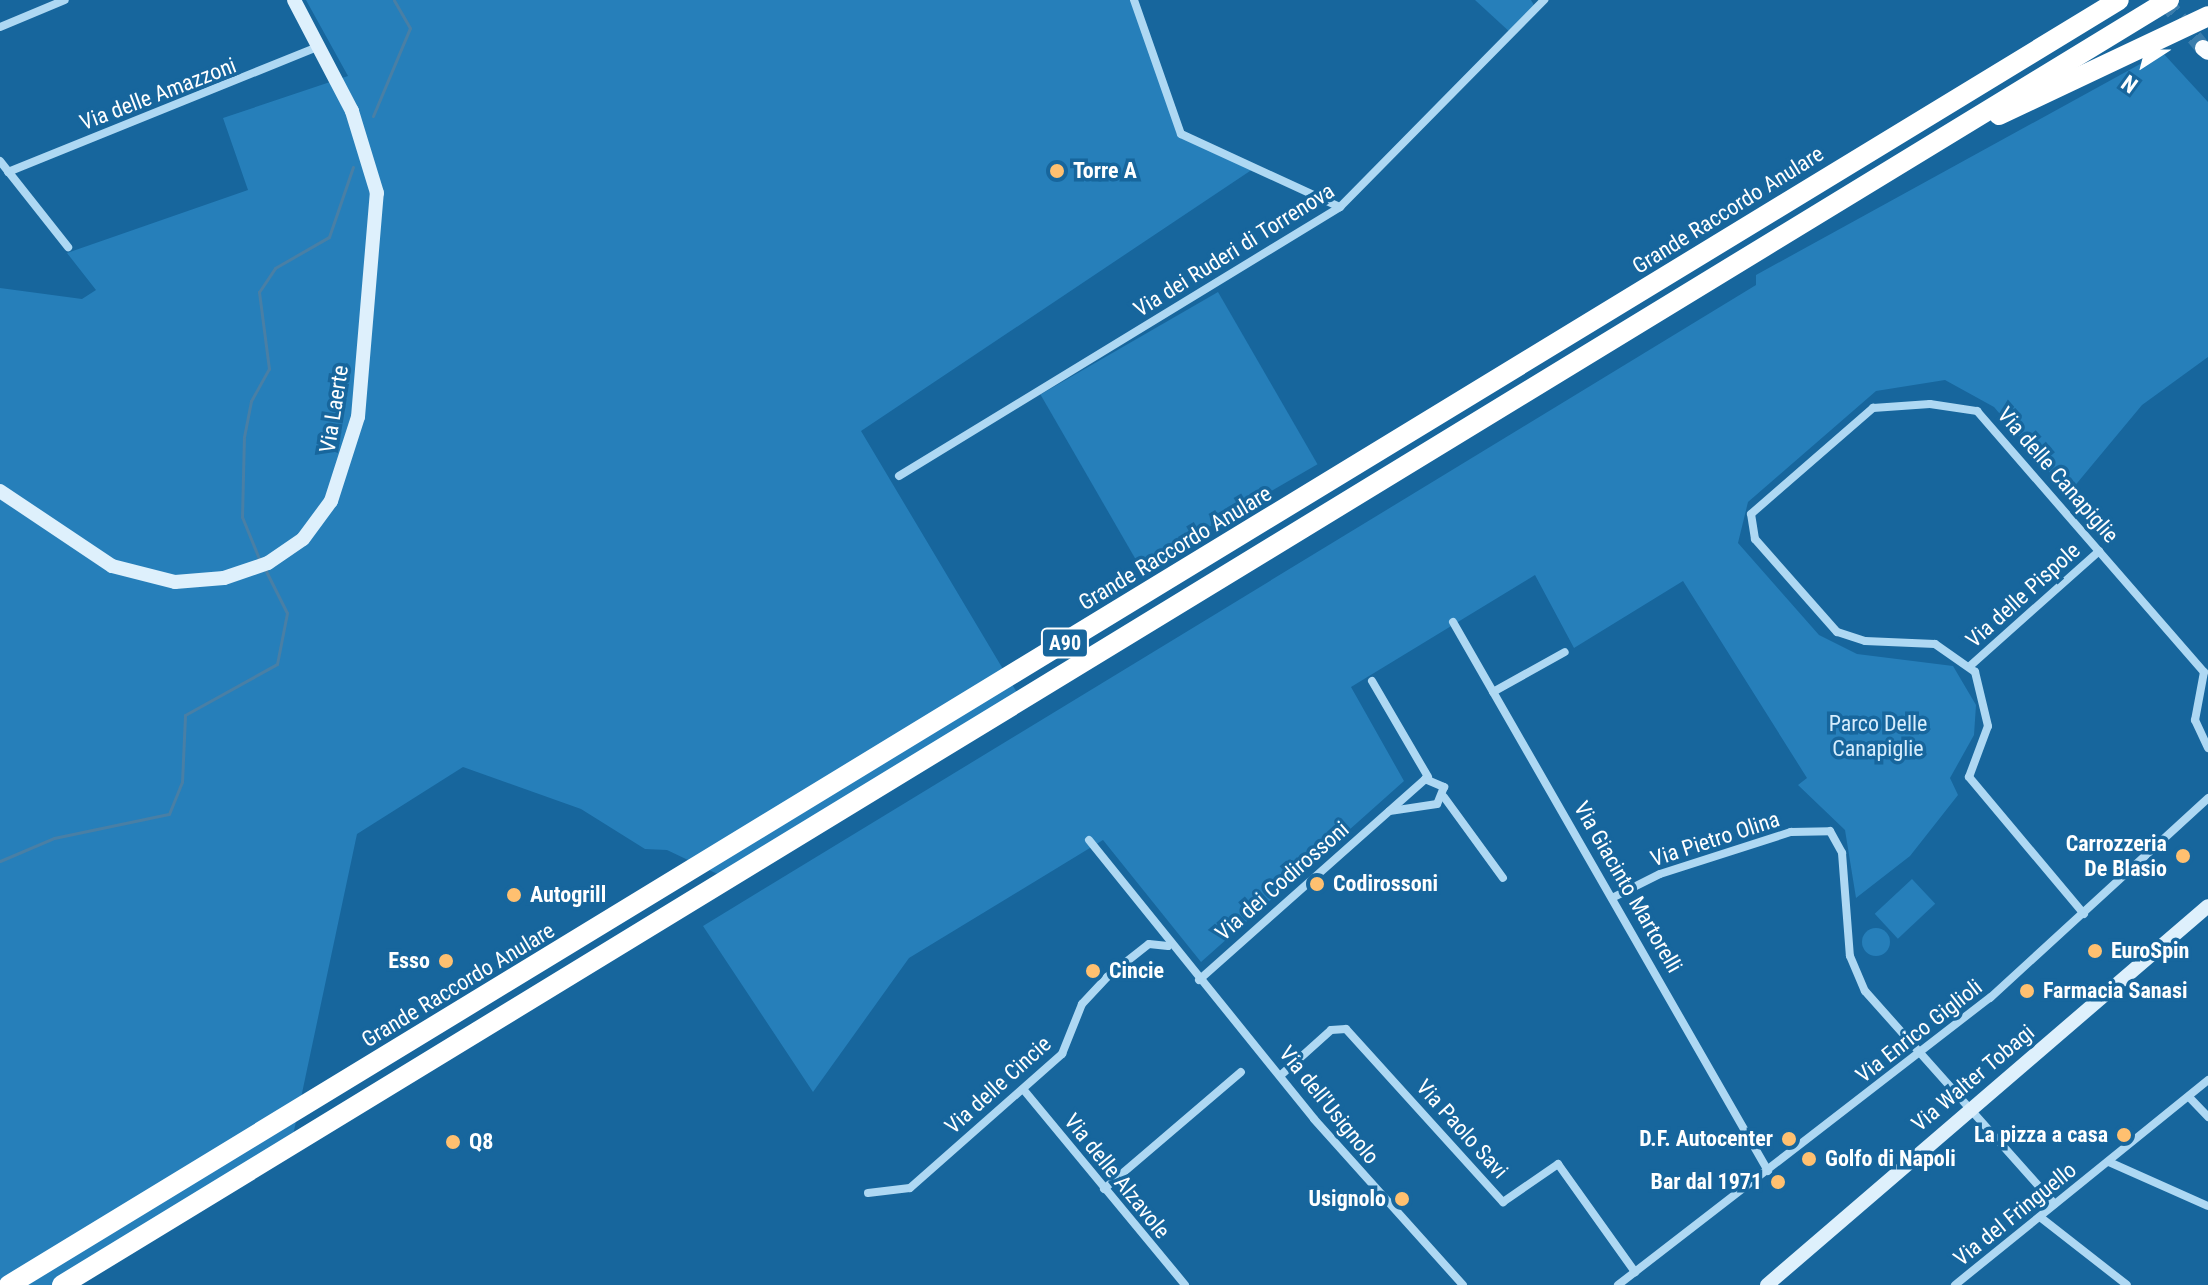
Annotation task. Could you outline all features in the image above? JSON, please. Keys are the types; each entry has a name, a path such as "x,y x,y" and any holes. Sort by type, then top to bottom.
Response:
{"highway":[{"path":"1896,135 1923,106 2090,0"},
{"name":"Grande Raccordo Anulare","path":"9,1285 2119,0"},
{"name":"A90","path":"62,1285 2169,0"},
{"path":"1950,134 2208,16"}],"street":[{"path":"0,27 65,0"},
{"name":"Via Laerte","path":"0,491 129,573 184,583 243,574 279,558 316,524 349,462 377,218 366,146 320,46 294,0"},
{"path":"1134,0 1181,134 1340,207"},
{"name":"Via dei Ruderi di Torrenova","path":"899,476 1340,207 1544,0"},
{"name":"Via delle Amazzoni","path":"8,172 320,46"},
{"path":"0,161 68,247"},
{"name":"Via delle Canapiglie","path":"1970,666 1935,644 1865,641 1837,632 1755,539 1751,514 1868,411 1952,405 1986,419 2203,670 2207,682 2195,720 2208,748"},
{"name":"Via delle Pispole","path":"1970,666 2099,551"},
{"name":"Via Giacinto Martorelli","path":"1453,622 1614,897 1768,1171"},
{"path":"1493,692 1565,652"},
{"path":"1970,666 1986,696 1988,726 1969,777 2084,914"},
{"path":"1372,681 1428,777 1441,781 1444,797 1503,878"},
{"name":"Via dei Codirossoni","path":"1199,980 1428,777"},
{"path":"1390,811 1433,806 1444,797"},
{"name":"Via Enrico Giglioli","path":"1618,1285 1918,1055 2084,914 2208,798"},
{"name":"Via Pietro Olina","path":"1614,897 1660,874 1791,832 1830,831 1842,853 1853,969 1918,1055"},
{"path":"1089,840 1169,946"},
{"name":"Via Walter Tobagi","path":"1767,1285 2208,906"},
{"name":"Via dell'Usignolo","path":"1169,946 1463,1285"},
{"name":"Via delle Cincie","path":"868,1193 910,1188 1066,1049 1079,1008 1100,984 1144,947 1169,946"},
{"name":"Via Paolo Savi","path":"1281,1075 1343,1027 1503,1202 1548,1166 1560,1166 1635,1272"},
{"path":"1918,1055 1973,1106 2055,1204"},
{"path":"1104,1189 1241,1072"},
{"name":"Via del Fringuello","path":"1955,1285 2208,1080"},
{"name":"Via delle Alzavole","path":"1023,1089 1185,1285"},
{"path":"2189,1097 2208,1117"},
{"path":"2109,1162 2208,1206"},
{"path":"2040,1217 2127,1285"}],"green space":[{"path":"306,0 1134,0 1181,134 1253,169 861,431 1022,701 728,879 667,850 645,849 581,809 463,767 357,834 291,1145 72,1285 0,1285 0,288 82,299 96,290 67,253 248,190 223,118 348,76"},
{"path":"1475,0 1531,0 1536,9 1512,34"},
{"name":"Parco Delle Canapiglie","path":"2162,52 2208,102 2208,357 2142,405 2068,494 1994,407 1945,380 1876,391 1748,502 1738,543 1819,635 1857,654 1953,666 1976,705 1974,735 1950,778 1958,795 1910,856 1856,898 1845,830 1798,785 1807,778 1683,581 1574,648 1535,575 1351,687 1404,781 1201,962 1103,840 909,958 813,1092 703,926 1756,285 1756,275"},
{"path":"1218,292 1318,464 1140,567 1040,394"},
{"path":"1912,879 1935,904 1898,939 1875,914"},
{"path":"1876,928 1886,932 1890,942 1886,952 1876,956 1866,952 1862,942 1866,932"}],"waterway":[{"path":"373,116 410,28 394,0"},
{"path":"260,561 242,517 244,437 251,401 269,369 259,292 275,268 329,237 353,167"},
{"path":"0,861 54,838 169,814 182,782 185,715 277,664 287,613 266,571"}],"tunnel":[{"path":"2164,0 2203,48"}],"place":[{"name":"Torre A","path":"1057,171"},
{"name":"Carrozzeria De Blasio","path":"2183,856"},
{"name":"Codirossoni","path":"1317,884"},
{"name":"Autogrill","path":"514,895"},
{"name":"EuroSpin","path":"2095,951"},
{"name":"Esso","path":"446,961"},
{"name":"Cincie","path":"1093,971"},
{"name":"Farmacia Sanasi","path":"2027,991"},
{"name":"La pizza a casa","path":"2124,1135"},
{"name":"D.F. Autocenter","path":"1789,1139"},
{"name":"Q8","path":"453,1142"},
{"name":"Golfo di Napoli","path":"1809,1159"},
{"name":"Bar dal 1971","path":"1778,1182"},
{"name":"Usignolo","path":"1402,1199"}]}
